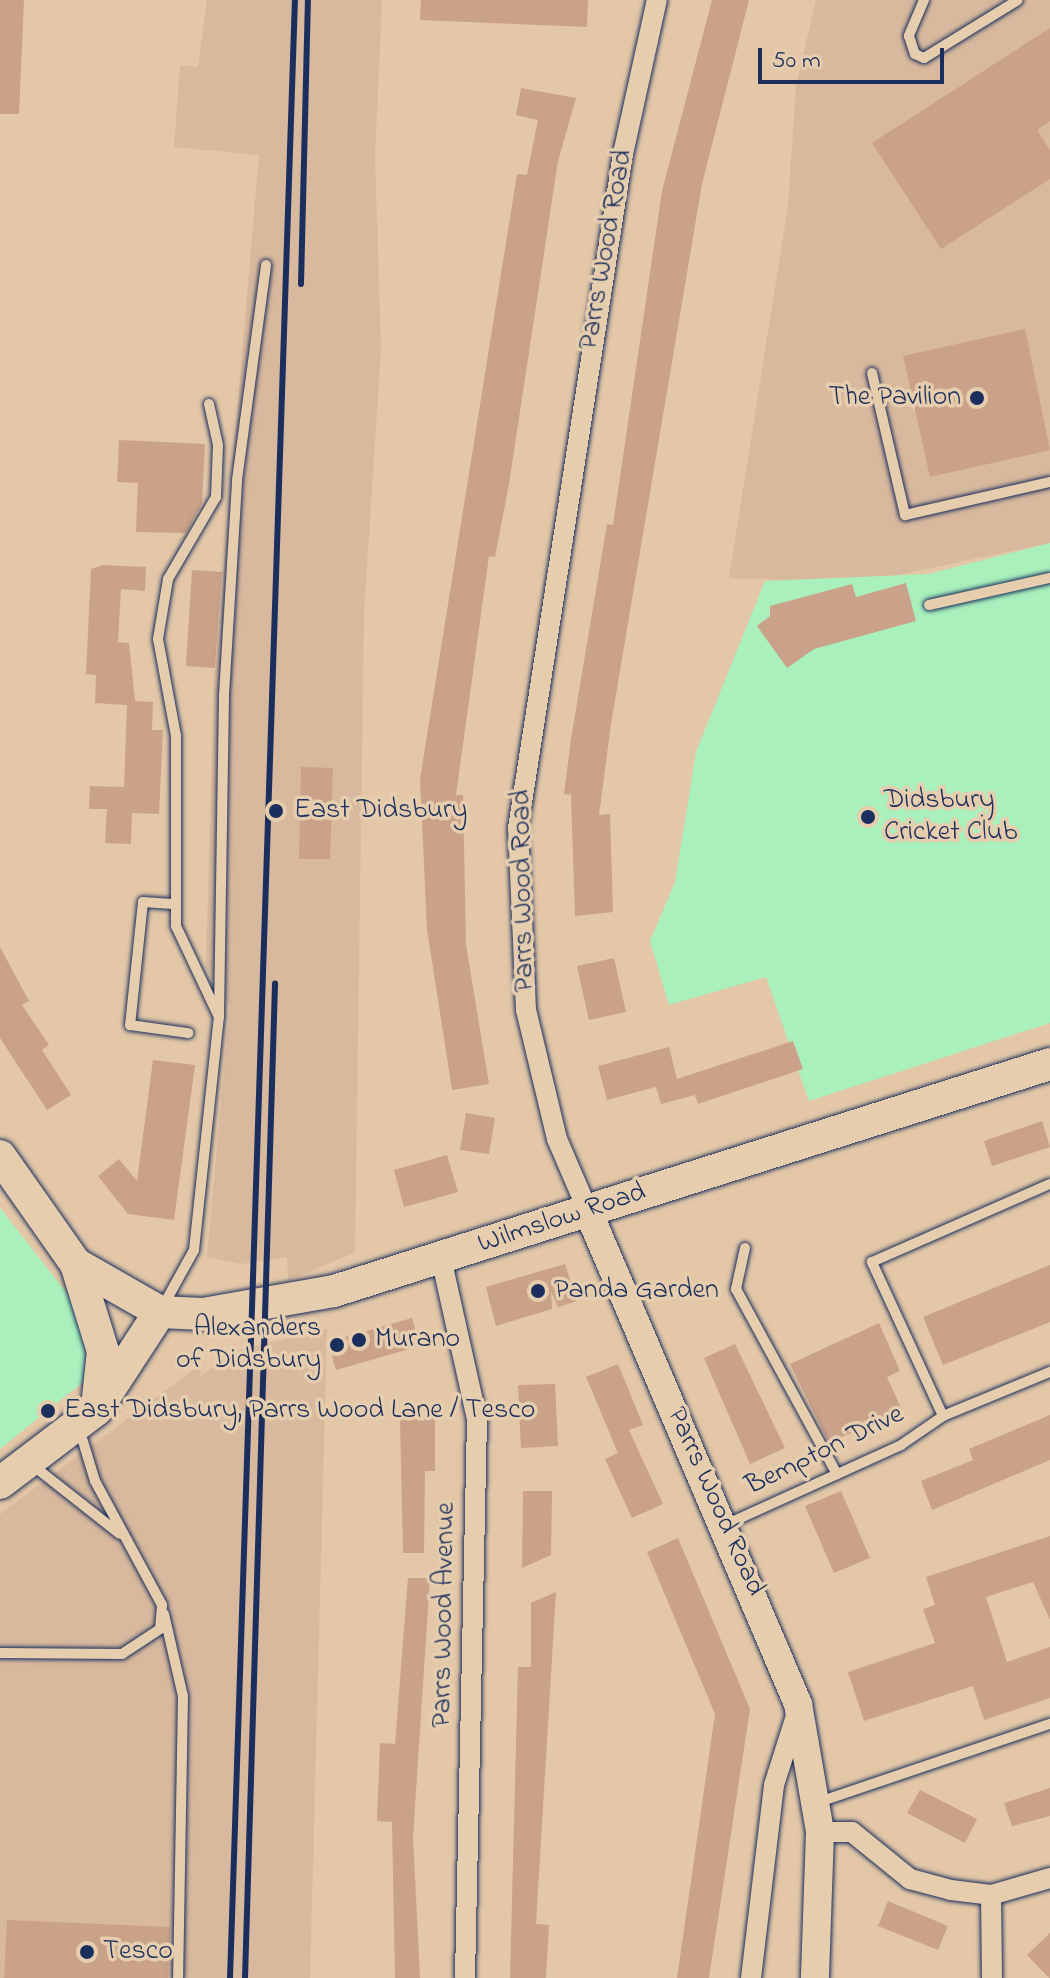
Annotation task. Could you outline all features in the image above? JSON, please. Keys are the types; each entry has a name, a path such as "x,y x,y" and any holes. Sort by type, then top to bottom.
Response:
{"main road":[{"name":"Wilmslow Road","path":"160,1312 251,1308 441,1258 1050,1064"},
{"path":"2,1162 76,1264 103,1351 88,1418"},
{"path":"0,1483 88,1418 160,1312 76,1264"}],"street":[{"name":"Parrs Wood Road","path":"657,0 623,154 518,828 526,1010 557,1139 725,1525 798,1704 820,1832 815,1978"},
{"name":"Parrs Wood Avenue","path":"441,1258 477,1419 465,1978"},
{"path":"751,1978 774,1785 798,1704"},
{"path":"820,1832 852,1832 910,1879 991,1895 1050,1878"},
{"path":"991,1895 992,1978"}],"lane":[{"path":"924,0 909,36 924,58 1018,0"},
{"path":"160,1312 194,1250 219,1017 224,695 237,480 266,265"},
{"path":"872,373 905,515 1050,482"},
{"path":"209,404 218,445 216,497 174,566 160,610 159,652 176,736 172,904 219,1017"},
{"path":"929,605 1050,578"},
{"path":"172,904 143,902 130,1025 188,1033"},
{"name":"Bempton Drive","path":"943,1416 872,1262 1050,1184"},
{"path":"745,1248 736,1289 837,1474"},
{"name":"Bempton Drive","path":"725,1525 837,1474 943,1416 1050,1372"},
{"path":"88,1418 120,1534 162,1605 183,1696 178,1978"},
{"path":"29,1462 120,1534"},
{"path":"0,1653 122,1654 154,1636 162,1605"},
{"path":"817,1803 1050,1724"}],"shaded area":[{"path":"207,0 382,0 375,155 381,349 364,612 355,1252 288,1281 287,1257 241,1264 207,1257 230,1006 206,967 214,683 259,155 174,147 180,65 198,67"},
{"path":"816,0 1050,0 1050,543 865,582 729,578 788,206 796,86"},
{"path":"327,1329 310,1978 0,1978 0,1514 201,1364 200,1377 234,1351"}],"green space":[{"name":"Didsbury Cricket Club","path":"1050,543 1050,1023 809,1101 766,977 669,1005 650,941 675,882 696,752 765,581 928,574"},
{"path":"0,1208 88,1320 83,1382 0,1449"}],"building":[{"path":"0,0 24,0 19,114 0,114"},
{"path":"421,0 588,0 587,27 420,20"},
{"path":"712,0 749,0 702,184 611,724 599,815 610,814 613,912 575,916 571,795 564,794 571,739 607,524 613,525 662,191"},
{"path":"1050,28 1050,121 1037,130 1050,150 1050,179 941,249 872,143"},
{"path":"521,88 576,98 558,161 509,484 495,557 489,556 456,795 463,795 466,945 489,1084 452,1090 427,929 420,779 517,174 527,175 538,120 516,115"},
{"name":"The Pavilion","path":"1025,329 1050,450 930,477 903,356"},
{"path":"119,440 205,444 202,503 186,533 136,532 138,483 117,482"},
{"path":"103,565 146,567 145,591 121,589 118,642 129,643 135,701 153,702 152,730 163,730 159,814 132,813 131,844 105,843 107,809 89,809 90,786 124,787 127,705 95,703 96,675 86,674 91,569"},
{"path":"192,570 222,572 215,668 186,666"},
{"path":"906,583 916,621 814,649 787,668 757,626 770,616 770,606 852,584 856,597"},
{"path":"301,767 333,768 330,859 299,859"},
{"path":"0,947 29,1001 22,1005 49,1045 42,1050 71,1095 47,1110 0,1038"},
{"path":"614,958 626,1012 589,1020 577,966"},
{"path":"793,1041 803,1069 698,1104 695,1095 661,1104 656,1087 607,1100 598,1066 669,1047 677,1079"},
{"path":"153,1060 195,1065 174,1220 128,1214 98,1176 119,1159 137,1181"},
{"path":"466,1113 495,1118 489,1154 460,1150"},
{"path":"1042,1121 1050,1147 992,1166 984,1141"},
{"path":"447,1155 458,1192 404,1207 394,1170"},
{"path":"565,1264 577,1301 558,1307 551,1291 552,1309 496,1326 486,1287"},
{"path":"1050,1265 1050,1322 943,1365 923,1317"},
{"path":"412,1318 420,1346 336,1370 328,1342"},
{"path":"879,1323 900,1371 887,1377 902,1410 829,1443 790,1364"},
{"path":"735,1344 785,1448 750,1464 704,1358"},
{"path":"618,1364 643,1425 629,1430 663,1504 632,1518 605,1459 618,1453 586,1377"},
{"path":"555,1384 558,1446 521,1448 518,1385"},
{"path":"1050,1415 1050,1460 932,1510 921,1481 973,1460 969,1449"},
{"path":"400,1419 435,1419 435,1471 425,1471 424,1553 403,1553"},
{"path":"523,1491 552,1491 551,1555 522,1568"},
{"path":"841,1491 870,1558 834,1573 805,1506"},
{"path":"1050,1536 1050,1620 1033,1582 986,1597 1007,1662 1050,1647 1050,1698 984,1720 973,1686 864,1721 848,1672 935,1643 923,1609 935,1605 926,1577"},
{"path":"678,1538 750,1709 709,1978 677,1978 715,1714 647,1552"},
{"path":"408,1578 430,1578 413,1837 420,1978 395,1978 392,1822 377,1821 380,1743 395,1744"},
{"path":"556,1592 536,1924 549,1925 546,1978 510,1978 518,1667 531,1667 531,1603"},
{"path":"1050,1788 1050,1816 1012,1826 1004,1803"},
{"path":"920,1790 977,1819 965,1843 907,1813"},
{"path":"888,1901 948,1926 938,1950 878,1926"},
{"name":"Tesco","path":"7,1920 170,1927 168,1978 4,1978"},
{"path":"1050,1933 1050,1978 1049,1978 1027,1955"}],"railway":[{"path":"230,1978 295,0"},
{"path":"301,284 308,0"},
{"path":"245,1978 275,983"}],"place":[{"name":"The Pavilion","path":"977,398"},
{"name":"East Didsbury","path":"276,811"},
{"name":"Didsbury Cricket Club","path":"868,817"},
{"name":"Panda Garden","path":"538,1291"},
{"name":"Murano","path":"359,1340"},
{"name":"Alexanders of Didsbury","path":"337,1345"},
{"name":"East Didsbury, Parrs Wood Lane / Tesco","path":"48,1411"},
{"name":"Tesco","path":"87,1952"}]}
